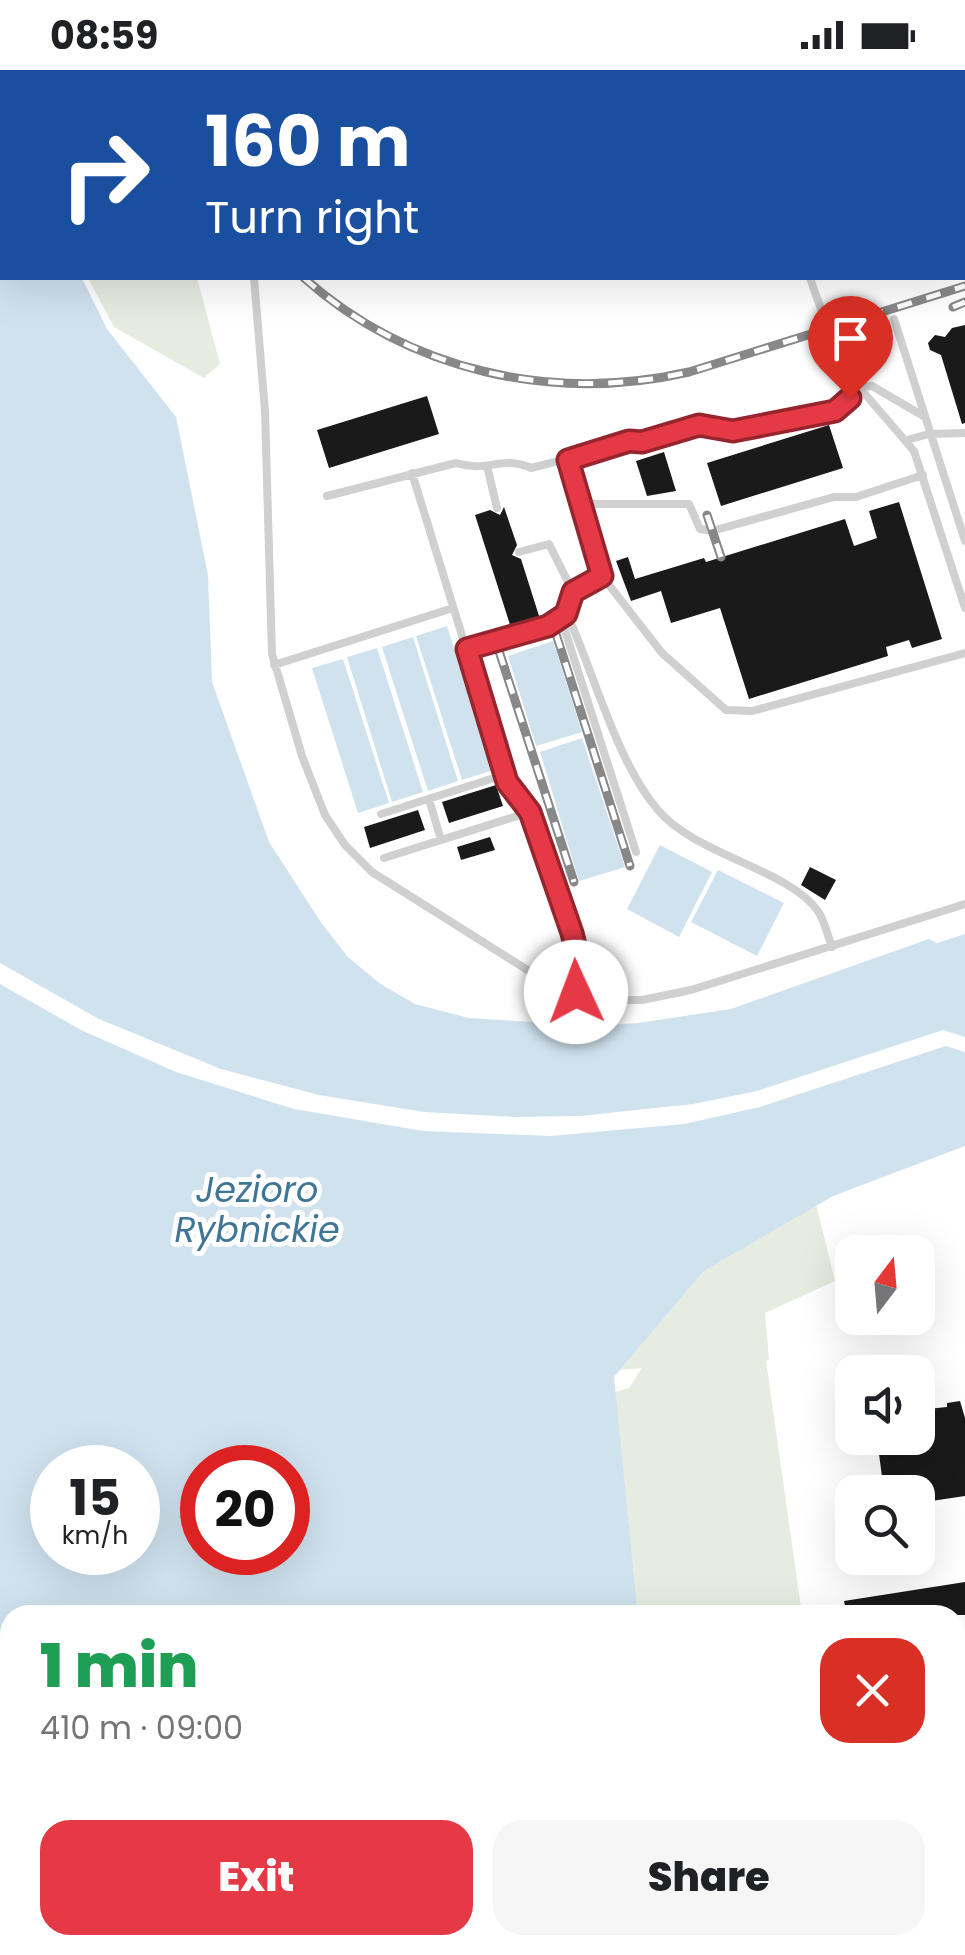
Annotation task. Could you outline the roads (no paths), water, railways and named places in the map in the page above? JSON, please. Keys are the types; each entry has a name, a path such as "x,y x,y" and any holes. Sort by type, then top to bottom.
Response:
{"lane":[{"path":"254,280 265,412 269,614 274,665 316,794 345,845 390,885 529,971 576,992 616,1000 655,998 691,990 965,904"},
{"path":"811,280 836,356 858,388 907,440 923,475 965,608"},
{"path":"894,319 965,541"},
{"path":"327,496 456,462 474,469 514,461 530,468 699,425 733,431 835,411 858,388 872,386 925,417"},
{"path":"907,440 930,434 965,433"},
{"path":"568,460 602,576 662,653 726,710 739,713 965,653"},
{"path":"487,466 497,508"},
{"path":"412,473 507,782 530,812 578,956 580,975 576,992"},
{"path":"580,504 689,504 700,529 712,531 834,496 856,497 923,475"},
{"path":"519,552 549,544 573,592"},
{"path":"467,649 548,626 564,616 573,592 602,576"},
{"path":"274,665 453,608"},
{"path":"564,616 636,852"},
{"path":"564,616 626,757 656,808 682,834 805,900 818,911 832,946"},
{"path":"381,814 491,779"},
{"path":"429,799 441,840"},
{"path":"384,858 530,812"}],"water":[{"name":"Jezioro Rybnickie","path":"0,280 83,280 107,329 176,417 208,575 212,682 269,842 322,924 348,957 379,983 415,1004 469,1018 594,1026 638,1023 731,1009 929,939 937,943 965,934 965,1146 833,1196 704,1271 614,1377 637,1605 0,1605"},
{"path":"447,626 493,770 462,780 416,636"},
{"path":"413,637 458,781 428,791 382,647"},
{"path":"553,641 582,732 536,746 508,656"},
{"path":"377,648 423,792 392,802 347,657"},
{"path":"343,659 389,803 358,813 312,668"},
{"path":"582,738 625,867 579,881 540,752"},
{"path":"660,845 712,872 679,937 627,909"},
{"path":"718,870 784,903 757,956 691,922"}],"railway":[{"path":"307,280 345,310 436,357 484,372 586,383 637,381 689,372 965,286"},
{"path":"953,307 965,302"},
{"path":"707,515 721,557"},
{"path":"556,634 630,866"},
{"path":"499,651 574,882"}]}
